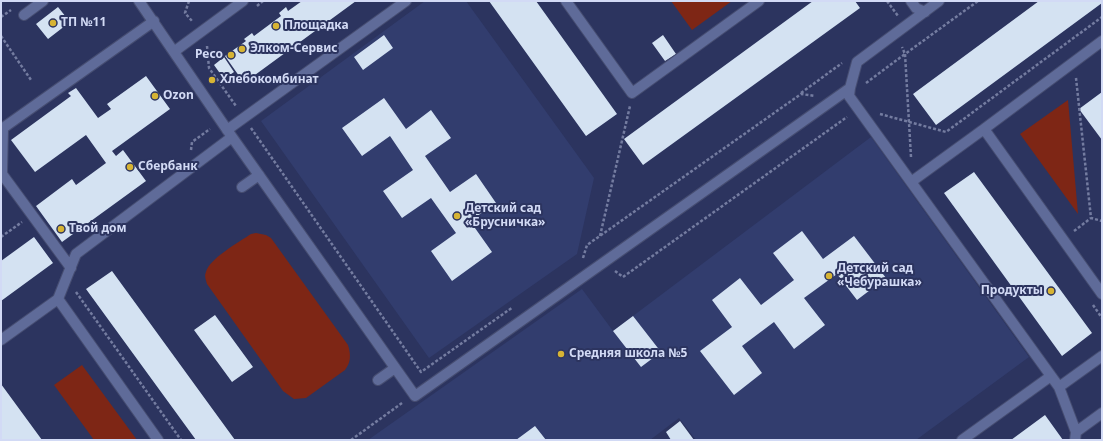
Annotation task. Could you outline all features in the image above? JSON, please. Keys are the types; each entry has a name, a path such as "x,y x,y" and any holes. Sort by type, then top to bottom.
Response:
{"lane":[{"path":"24,15 42,1"},
{"path":"140,1 258,175 415,396 835,99 850,92"},
{"path":"175,51 243,1"},
{"path":"1,340 58,299 76,254 230,134 244,118 406,1"},
{"path":"566,1 632,93 759,1"},
{"path":"912,1 916,8 925,12"},
{"path":"939,1 857,62 850,92 858,109 1059,387 1076,436 1102,413"},
{"path":"71,268 2,174 3,128 154,21"},
{"path":"911,182 1102,41"},
{"path":"984,129 1102,294"},
{"path":"242,187 258,175"},
{"path":"58,299 158,440"},
{"path":"1059,387 1102,356"},
{"path":"378,380 395,368"},
{"path":"962,440 1051,376"}],"path":[{"path":"188,1 185,13 207,43 209,68 421,372"},
{"path":"850,92 978,1"},
{"path":"584,257 604,262 623,277 858,109 946,132 1102,17"},
{"path":"1,36 31,80"},
{"path":"1072,39 1091,218 1102,221"},
{"path":"905,54 911,159 922,174"},
{"path":"578,262 584,257 587,245 801,94 835,99"},
{"path":"626,100 630,106"},
{"path":"600,236 630,106 637,101"},
{"path":"1,237 22,222 27,225"},
{"path":"71,268 77,296 181,440"},
{"path":"351,440 401,405 411,391 421,372 519,303"}],"shaded area":[{"name":"Детский сад «Брусничка»","path":"425,1 466,1 594,178 577,254 429,358 261,121"},
{"path":"671,1 732,1 692,30"},
{"path":"1068,100 1078,214 1020,134"},
{"name":"Детский сад «Чебурашка»","path":"871,137 1029,357 916,440 696,440 679,418 650,440 368,440 582,289 613,331"},
{"path":"256,233 266,235 271,238 348,345 350,358 345,370 306,398 294,399 283,391 207,284 205,278 208,267 218,256 251,234"},
{"path":"82,365 137,440 94,440 54,385"}],"building":[{"path":"302,1 356,1 244,83 225,56 246,41 244,39 252,33 254,36 281,16 279,13 286,7 288,11"},
{"path":"489,1 536,1 617,114 586,136"},
{"path":"813,1 855,1 860,8 643,165 624,139"},
{"path":"1039,1 1102,1 1102,3 936,125 913,94"},
{"name":"ТП №11","path":"58,7 70,22 48,39 36,24"},
{"path":"384,35 393,48 363,70 354,57"},
{"path":"663,35 676,54 665,61 652,43"},
{"path":"224,57 234,72 224,79 214,65"},
{"path":"146,76 170,109 112,151 116,156 123,150 146,181 62,242 36,206 72,179 76,185 106,163 86,135 35,172 11,140 71,96 68,93 76,88 98,118 111,109 107,104"},
{"path":"1102,92 1102,140 1079,109"},
{"path":"384,98 406,129 431,110 451,138 425,156 450,192 476,174 496,203 470,221 492,252 452,281 431,251 456,233 431,198 402,218 383,191 413,170 390,136 362,156 342,128"},
{"path":"974,172 1092,333 1062,356 944,193"},
{"path":"802,231 823,259 854,236 886,278 857,300 837,274 804,298 825,325 794,349 774,322 742,346 762,373 734,395 700,351 732,327 712,300 740,278 761,305 794,280 773,253"},
{"path":"34,237 53,263 1,301 1,261"},
{"path":"112,271 235,440 196,440 86,289"},
{"path":"215,315 253,367 232,382 194,330"},
{"path":"633,316 661,352 641,367 613,331"},
{"path":"1,384 42,440 1,440"},
{"path":"1045,415 1063,440 1011,440"},
{"path":"680,421 694,440 671,440 666,432"},
{"path":"535,426 546,440 516,440"}],"place":[{"name":"ТП №11","path":"53,23"},
{"name":"Площадка","path":"276,26"},
{"name":"Элком-Сервис","path":"242,49"},
{"name":"Ресо","path":"231,55"},
{"name":"Хлебокомбинат","path":"212,80"},
{"name":"Ozon","path":"155,96"},
{"name":"Сбербанк","path":"130,167"},
{"name":"Детский сад «Брусничка»","path":"457,216"},
{"name":"Твой дом","path":"61,229"},
{"name":"Детский сад «Чебурашка»","path":"829,276"},
{"name":"Продукты","path":"1051,291"},
{"name":"Средняя школа №5","path":"561,354"}]}
